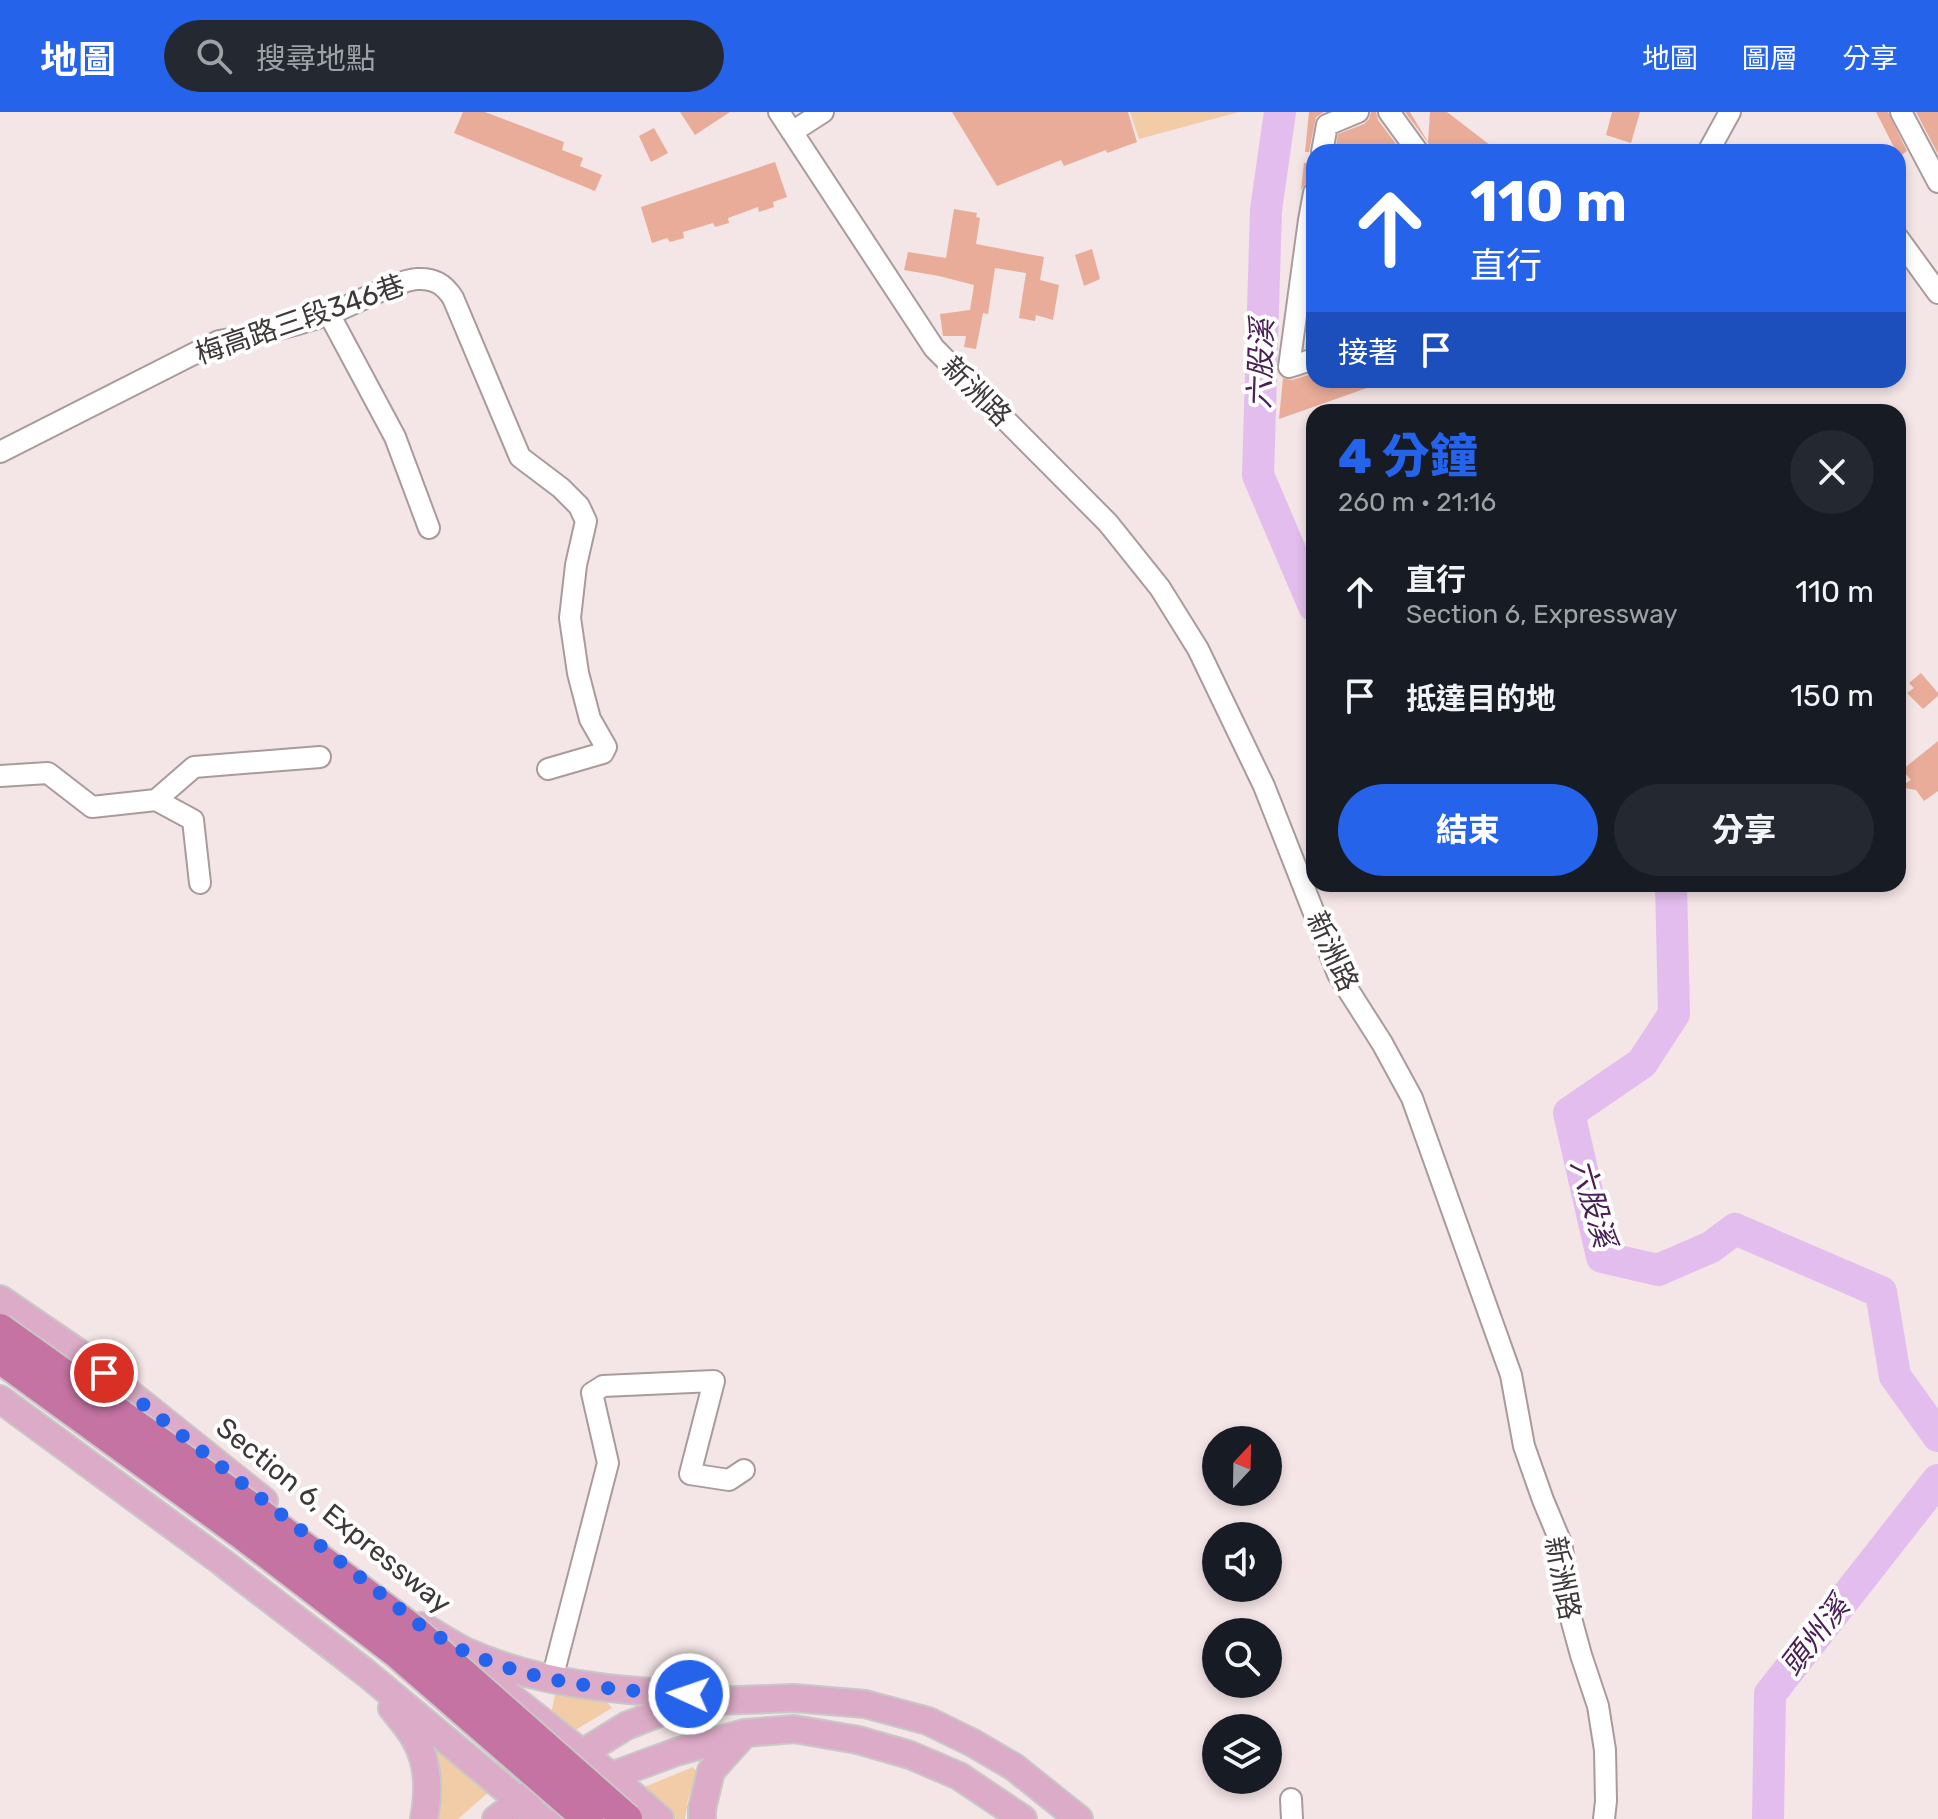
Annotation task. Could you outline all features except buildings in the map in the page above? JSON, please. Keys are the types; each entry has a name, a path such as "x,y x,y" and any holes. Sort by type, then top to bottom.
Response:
{"highway":[{"path":"0,1329 240,1500 412,1629 627,1819"},
{"path":"0,1358 242,1534 396,1652 588,1819"}],"main road":[{"name":"Section 6, Expressway","path":"0,1299 79,1353 611,1776 660,1819"},
{"path":"0,1399 222,1562 366,1673 541,1819"},
{"path":"421,1626 464,1650 503,1666 610,1690 865,1704 928,1721 1014,1767 1079,1819"},
{"path":"366,1673 416,1740 427,1771 424,1819"},
{"path":"496,1819 581,1753 626,1726 687,1702 794,1698"},
{"path":"562,1819 611,1776 676,1752 745,1733 794,1729 858,1740 910,1755 959,1776 1015,1815"},
{"path":"702,1819 711,1771 745,1733"}],"street":[{"name":"新洲路","path":"779,112 934,348 1108,523 1160,588 1198,649 1251,758 1338,974 1382,1043 1412,1098 1511,1375 1524,1446 1561,1543 1566,1600 1598,1706 1605,1750 1604,1819"},
{"path":"792,132 823,112"},
{"path":"1323,144 1327,125 1358,112"},
{"path":"1389,112 1412,144"},
{"path":"1712,144 1730,112"},
{"path":"1901,112 1938,182"},
{"path":"1906,249 1938,293"},
{"path":"1306,253 1289,367 1306,362"},
{"name":"梅高路三段346巷","path":"0,452 219,341 329,314 414,278 430,279 446,287 520,457 561,488 579,506 586,521 576,565 570,618 578,673 590,719 606,747 603,753 548,769"},
{"path":"329,314 395,437 429,528"},
{"path":"156,800 194,767 320,757"},
{"path":"0,776 48,773 92,807 156,800 193,820 200,883"},
{"path":"552,1679 608,1463 592,1393 603,1386 714,1381 690,1474 729,1480 744,1470"}],"shaded area":[{"path":"1130,112 1239,112 1139,139"},
{"path":"556,1690 605,1700 612,1708 572,1732 551,1714"},
{"path":"436,1747 491,1790 458,1819 437,1819 441,1794"},
{"path":"693,1767 699,1774 688,1799 685,1819 676,1819 642,1788"}],"waterway":[{"name":"六股溪","path":"1280,112 1266,210 1258,475 1306,587"},
{"name":"六股溪","path":"1671,892 1674,1014 1642,1063 1569,1113 1602,1257 1658,1270 1711,1247 1735,1229 1881,1292 1895,1376 1938,1436"},
{"name":"頭州溪","path":"1768,1819 1770,1694 1938,1480"}],"route":[{"path":"104,1373 421,1626 464,1650 503,1666 552,1679 610,1690 689,1694"}]}
